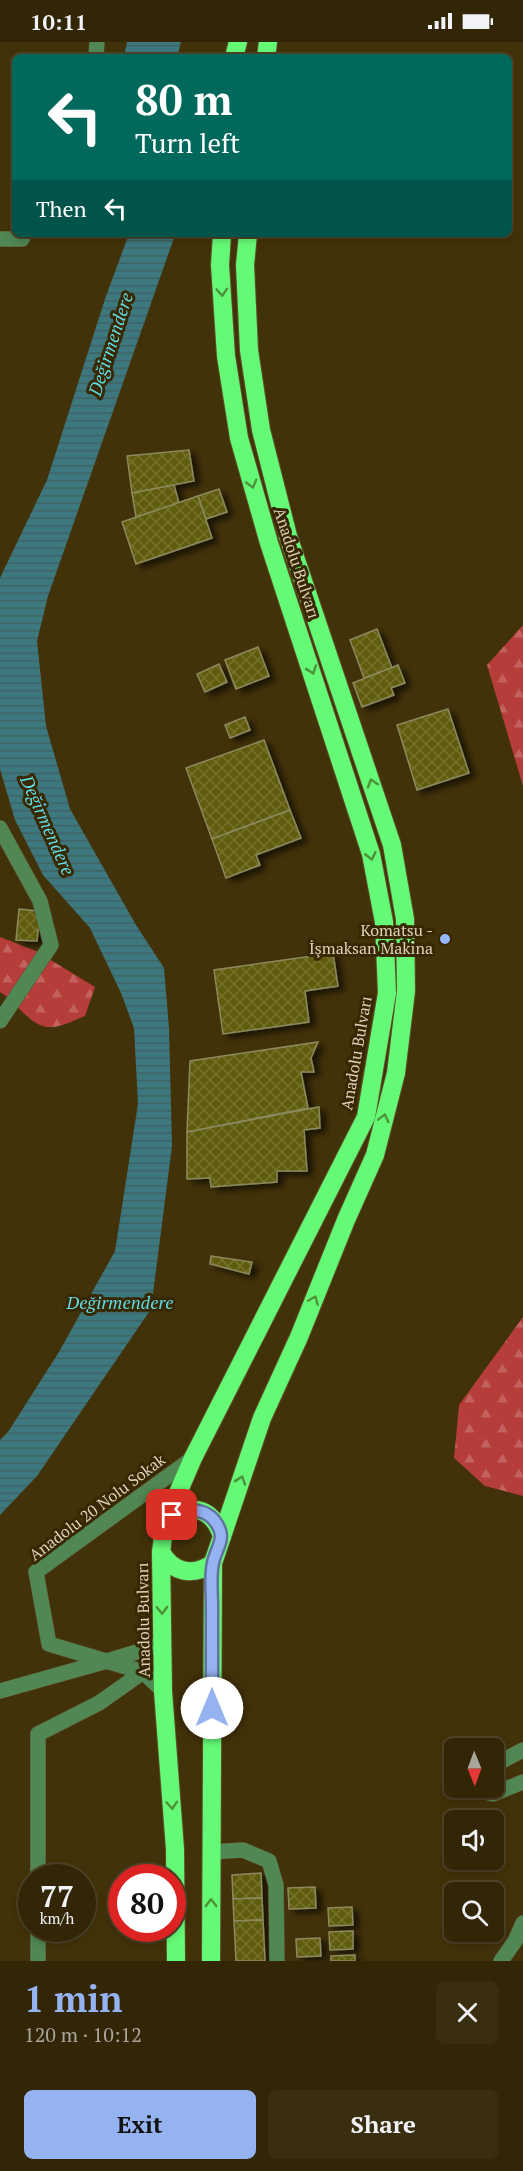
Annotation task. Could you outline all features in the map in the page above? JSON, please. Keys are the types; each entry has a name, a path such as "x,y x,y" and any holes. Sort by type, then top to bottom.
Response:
{"highway":[{"name":"Anadolu Bulvarı","path":"176,1961 175,1849 164,1690 161,1552 165,1523 193,1458 366,1117 387,993 384,922 371,854 269,543 239,438 226,356 220,265 222,237"},
{"name":"Anadolu Bulvarı","path":"211,1961 213,1563 262,1418 299,1337 375,1155 396,1073 406,991 405,919 392,845 288,536 261,430 249,350 245,265 248,237"},
{"path":"165,1523 172,1515 182,1511 192,1509 203,1511 212,1517 222,1536"},
{"path":"161,1552 166,1561 184,1571 194,1572 213,1563"}],"street":[{"path":"0,238 22,239 23,237"},
{"path":"0,828 40,901 51,945 0,1021"},
{"name":"Anadolu 20 Nolu Sokak","path":"164,1690 143,1672 49,1644 36,1572 193,1458"},
{"path":"0,1690 163,1644"},
{"path":"38,1864 38,1734 99,1703 143,1672"},
{"path":"504,1760 523,1750"},
{"path":"504,1790 523,1782"},
{"path":"211,1852 243,1850 269,1861 276,1885 277,1961"},
{"path":"501,1961 515,1941 523,1923"},
{"path":"38,1942 38,1961"}],"green space":[{"path":"523,625 523,786 487,665"},
{"path":"0,937 36,951 95,987 85,1016 53,1027 45,1026 31,1019 0,992"},
{"path":"523,1317 523,1496 485,1486 454,1458 459,1405"}],"water":[{"path":"127,42 181,42 178,54 125,54"},
{"name":"Değirmendere","path":"128,237 174,237 48,596 37,641 46,726 70,809 136,925 164,968 169,1028 172,1146 151,1309 37,1476 0,1515 0,1440 8,1432 59,1352 115,1251 138,1104 134,1028 121,993 90,928 43,875 15,820 0,769 0,578 47,480 106,296"}],"building":[{"path":"189,450 194,481 132,493 127,456"},
{"path":"174,485 179,503 136,517 132,493"},
{"path":"219,489 227,512 206,519 198,496"},
{"path":"198,496 212,538 136,564 122,522"},
{"path":"377,629 392,668 364,678 350,640"},
{"path":"258,647 269,676 236,689 225,660"},
{"path":"219,664 227,682 205,692 197,674"},
{"path":"398,665 405,683 391,688 394,695 362,707 353,683"},
{"path":"448,709 469,773 417,790 397,725"},
{"path":"245,717 250,730 230,738 225,725"},
{"path":"264,740 290,810 212,839 186,768"},
{"path":"290,810 301,838 256,855 260,865 226,878 212,839"},
{"path":"19,909 38,911 40,930 38,930 37,941 16,940"},
{"path":"333,953 338,986 305,991 309,1022 223,1034 214,970"},
{"path":"318,1042 311,1058 314,1072 301,1072 308,1108 187,1132 190,1061"},
{"path":"319,1107 320,1128 304,1130 307,1171 277,1171 277,1182 211,1187 210,1178 187,1179 187,1132"},
{"path":"211,1256 252,1262 249,1274 210,1264"},
{"path":"261,1873 262,1898 233,1899 232,1875"},
{"path":"315,1887 316,1908 289,1909 288,1888"},
{"path":"262,1898 263,1920 234,1921 233,1899"},
{"path":"352,1907 353,1925 329,1926 328,1908"},
{"path":"263,1920 265,1961 236,1961 234,1921"},
{"path":"353,1931 353,1949 330,1950 329,1932"},
{"path":"320,1938 321,1956 297,1957 296,1939"},
{"path":"355,1955 355,1961 331,1961 331,1956"}],"place":[{"name":"Komatsu - İşmaksan Makina","path":"445,939"}],"route":[{"path":"172,1515 192,1509 203,1511 212,1517 222,1536 213,1563 212,1708"}]}
